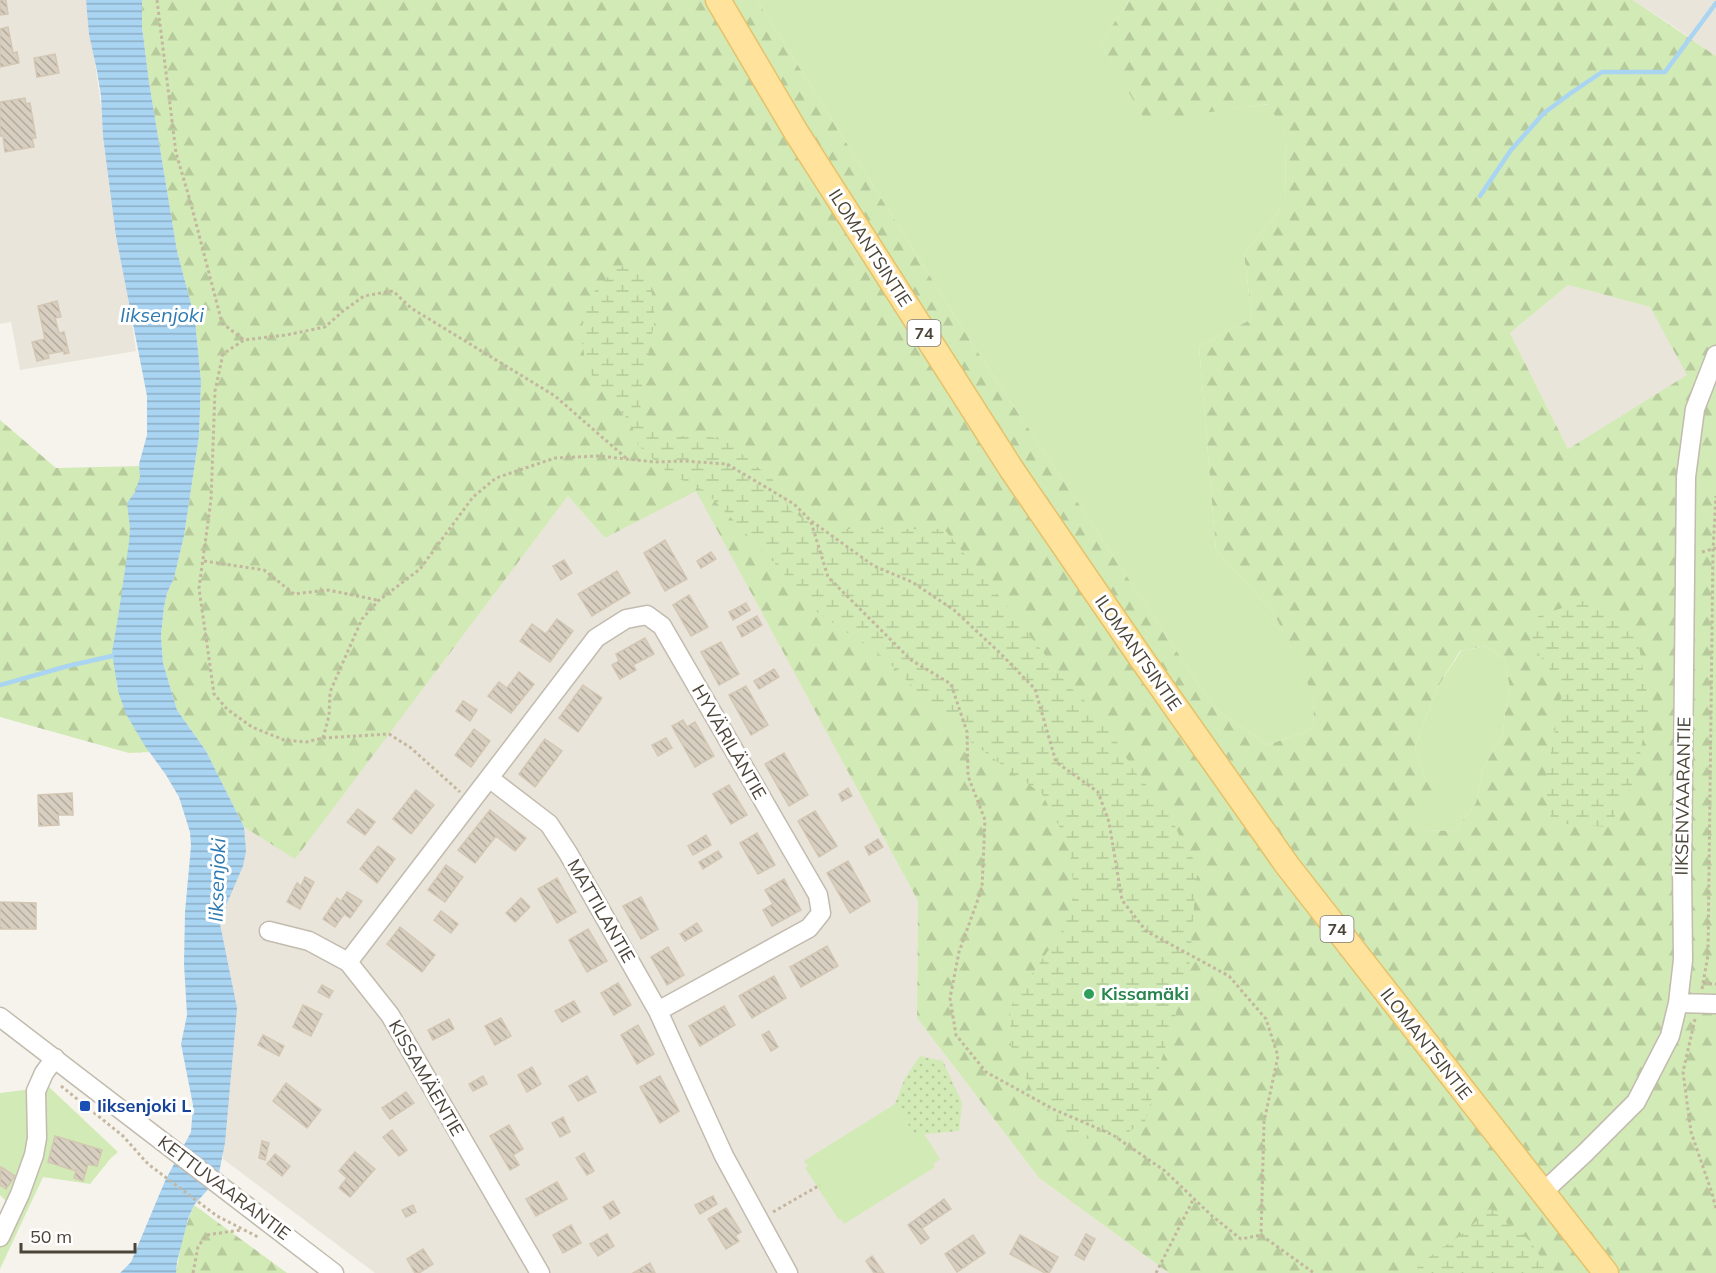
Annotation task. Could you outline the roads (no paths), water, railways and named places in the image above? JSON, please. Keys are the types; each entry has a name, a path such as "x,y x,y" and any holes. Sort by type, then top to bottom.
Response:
{"main road":[{"name":"ILOMANTSINTIE","path":"718,0 796,132 1006,460 1142,658 1287,865 1606,1273"}],"street":[{"name":"IIKSENVAARANTIE","path":"1542,1193 1636,1102 1670,1036 1678,1003 1683,960 1686,477 1695,409 1716,355"},
{"name":"HYVÄRILÄNTIE","path":"489,778 596,638 626,619 647,615 662,626 818,895 821,913 809,927 658,1011"},
{"path":"348,962 489,778"},
{"name":"MATTILANTIE","path":"489,778 549,824 568,853 658,1011 724,1156 788,1273"},
{"name":"KISSAMÄENTIE","path":"269,931 309,941 348,962 390,1015 540,1273"},
{"path":"1678,1003 1708,1003"},
{"name":"KETTUVAARANTIE","path":"0,1017 50,1065 172,1149 334,1273"},
{"path":"0,1237 20,1194 34,1155 37,1138 36,1091 50,1065"}],"water":[{"name":"Iiksenjoki","path":"86,0 142,0 142,27 149,82 177,251 195,319 201,382 199,436 184,536 164,607 161,636 163,663 177,710 206,751 244,827 246,851 243,866 220,924 237,1008 225,1143 219,1173 212,1185 194,1205 188,1219 176,1273 120,1273 131,1262 165,1181 191,1132 193,1105 181,1044 187,1015 184,964 185,912 191,846 190,832 179,797 126,714 118,691 112,653 129,542 127,503 135,492 140,477 139,464 147,435 147,396 116,236 103,136 101,96 89,34"}],"waterway":[{"path":"1480,196 1511,150 1544,113 1602,72 1665,72 1716,3"},
{"path":"0,685 112,656"}],"place":[{"name":"Kissamäki","path":"1089,994"},
{"name":"Iiksenjoki L","path":"85,1106"}]}
